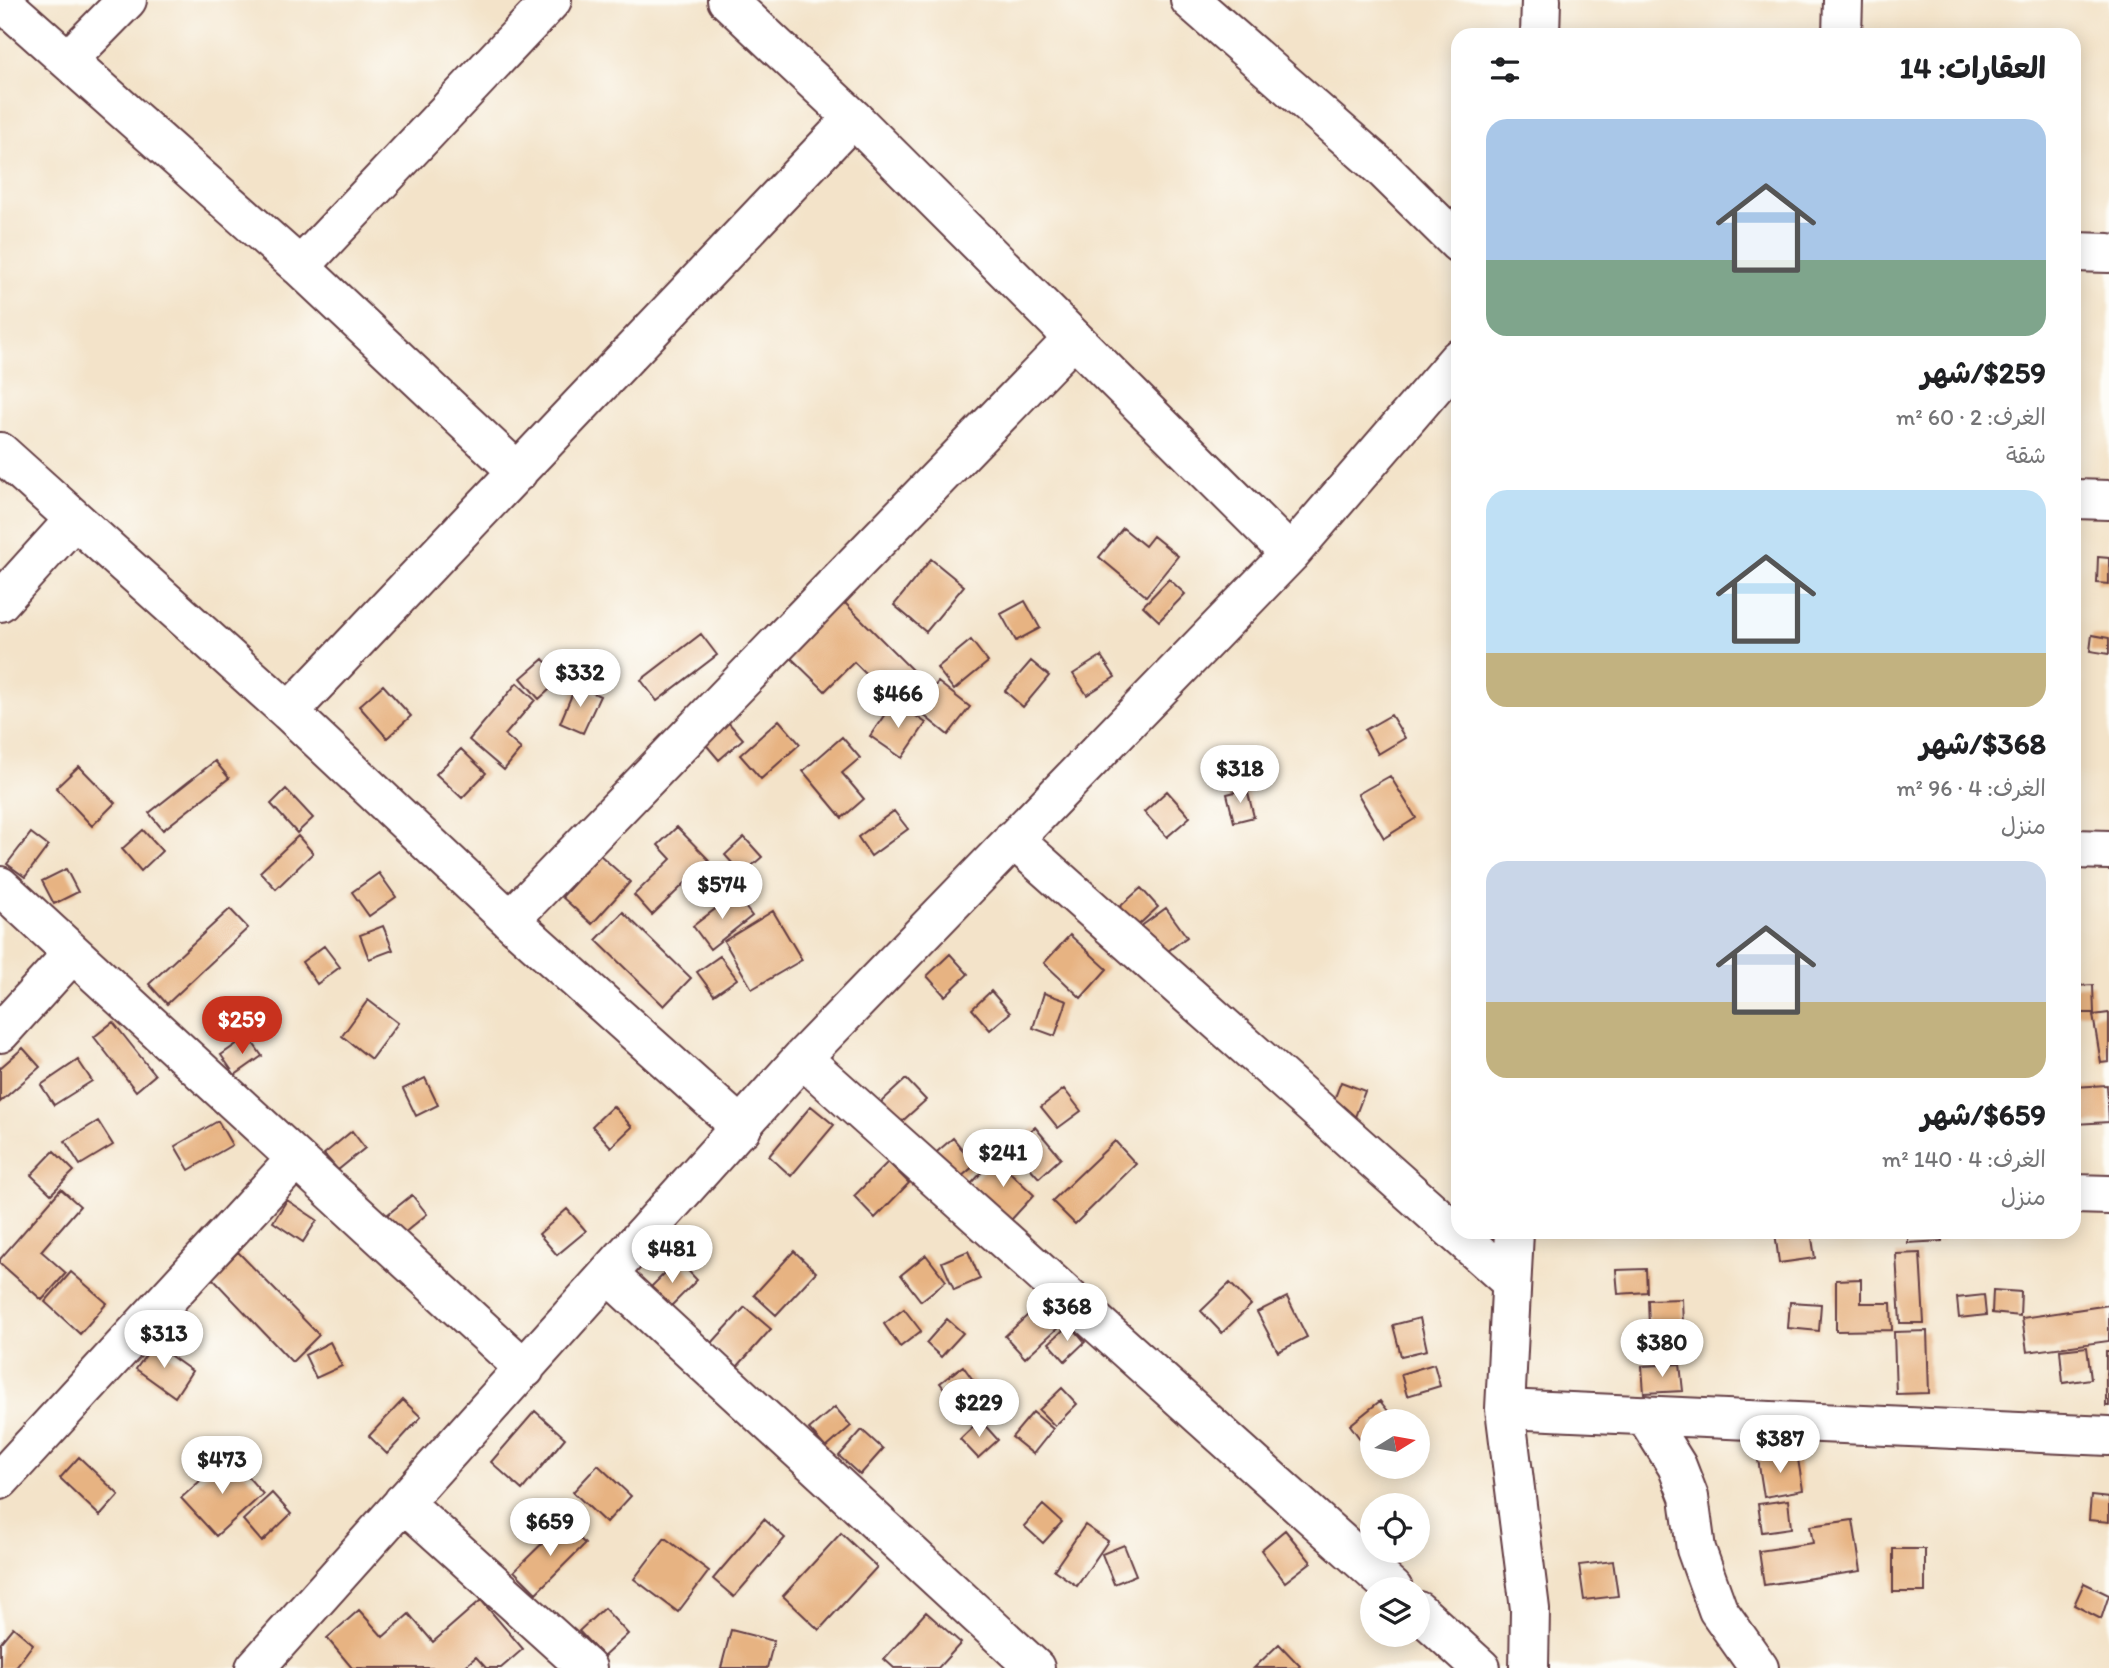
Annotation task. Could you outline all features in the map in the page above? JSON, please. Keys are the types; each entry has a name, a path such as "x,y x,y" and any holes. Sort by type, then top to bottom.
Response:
{"street":[{"path":"0,0 300,267 518,472"},
{"path":"68,60 127,0"},
{"path":"300,267 552,0"},
{"path":"727,0 853,118 1290,554"},
{"path":"1190,0 1385,171 1451,236"},
{"path":"1540,28 1541,0"},
{"path":"1842,28 1843,0"},
{"path":"289,712 853,118"},
{"path":"2081,252 2109,253"},
{"path":"510,920 1073,339"},
{"path":"255,1668 802,1058 1290,554 1451,367"},
{"path":"0,452 289,712 510,920 742,1128"},
{"path":"2081,499 2109,500"},
{"path":"0,602 74,520"},
{"path":"1013,839 1451,1230"},
{"path":"2081,849 2109,850"},
{"path":"0,886 525,1369"},
{"path":"0,1033 72,954"},
{"path":"802,1058 1380,1577"},
{"path":"0,1480 296,1159"},
{"path":"2081,1194 2109,1195"},
{"path":"1462,1239 1511,1283"},
{"path":"1514,1239 1505,1409 1530,1609 1529,1668"},
{"path":"609,1275 1035,1668"},
{"path":"1505,1409 2109,1436"},
{"path":"1645,1415 1677,1466 1689,1497 1696,1549 1718,1609 1759,1668"},
{"path":"403,1502 587,1668"},
{"path":"1430,1622 1481,1668"}],"building":[{"path":"1123,528 1145,546 1153,536 1178,556 1146,596 1099,557"},
{"path":"2098,557 2109,558 2109,584 2097,583"},
{"path":"931,559 964,586 926,632 894,605"},
{"path":"1169,579 1185,594 1159,621 1143,606"},
{"path":"840,598 917,675 892,700 854,662 825,691 786,653"},
{"path":"1025,601 1040,628 1016,641 1001,614"},
{"path":"701,634 717,655 657,701 641,680"},
{"path":"2092,635 2109,638 2109,654 2090,651"},
{"path":"971,640 988,662 954,690 937,668"},
{"path":"1101,656 1115,677 1087,695 1073,674"},
{"path":"543,659 561,679 539,699 521,678"},
{"path":"1031,661 1049,676 1023,707 1005,691"},
{"path":"938,682 970,707 948,735 916,709"},
{"path":"517,683 535,700 505,735 521,749 504,770 469,740"},
{"path":"383,685 411,716 387,738 359,706"},
{"path":"576,685 600,696 583,733 560,723"},
{"path":"894,701 926,723 902,758 870,736"},
{"path":"1391,715 1405,738 1378,754 1365,730"},
{"path":"726,720 743,739 719,760 702,740"},
{"path":"779,720 800,744 761,779 740,755"},
{"path":"842,737 860,758 842,773 864,799 842,818 803,771"},
{"path":"461,749 486,773 462,798 436,774"},
{"path":"215,761 229,778 163,830 149,813"},
{"path":"79,766 115,803 92,826 56,788"},
{"path":"1390,776 1416,818 1384,838 1358,794"},
{"path":"286,789 313,818 297,833 271,804"},
{"path":"1247,789 1254,817 1234,822 1227,794"},
{"path":"1167,791 1190,817 1167,837 1144,812"},
{"path":"894,811 908,829 871,856 858,837"},
{"path":"677,827 709,860 652,915 634,895 671,859 658,845"},
{"path":"143,830 162,851 141,871 122,849"},
{"path":"31,833 48,846 25,877 7,864"},
{"path":"298,836 313,853 276,889 260,872"},
{"path":"744,837 762,857 742,874 725,855"},
{"path":"600,855 630,882 592,924 562,897"},
{"path":"66,869 78,892 54,904 42,881"},
{"path":"379,873 396,897 369,916 352,892"},
{"path":"1141,888 1158,907 1133,930 1115,911"},
{"path":"735,894 752,916 710,949 693,926"},
{"path":"1166,908 1187,937 1157,959 1136,930"},
{"path":"230,909 248,928 167,1004 149,984"},
{"path":"773,911 802,960 752,989 724,941"},
{"path":"623,912 691,978 664,1006 596,940"},
{"path":"383,926 393,950 369,959 360,935"},
{"path":"1070,935 1107,969 1081,998 1044,963"},
{"path":"324,946 340,967 317,984 302,962"},
{"path":"950,954 968,974 945,996 927,976"},
{"path":"720,956 737,979 714,995 697,972"},
{"path":"2093,985 2094,1013 2081,1013 2081,986"},
{"path":"991,991 1010,1013 990,1030 972,1009"},
{"path":"1044,993 1067,1001 1055,1036 1033,1028"},
{"path":"368,1000 398,1023 371,1059 342,1036"},
{"path":"2109,1013 2109,1062 2101,1063 2093,1015"},
{"path":"113,1022 155,1075 136,1091 94,1037"},
{"path":"248,1036 262,1056 235,1075 221,1055"},
{"path":"23,1048 40,1067 0,1102 0,1068"},
{"path":"78,1060 92,1081 54,1105 41,1085"},
{"path":"425,1078 438,1105 416,1116 403,1089"},
{"path":"906,1079 926,1100 899,1124 880,1103"},
{"path":"1341,1082 1365,1091 1353,1122 1329,1113"},
{"path":"2107,1085 2109,1122 2081,1124 2081,1087"},
{"path":"1064,1089 1081,1111 1058,1128 1041,1107"},
{"path":"613,1106 632,1127 611,1147 592,1126"},
{"path":"811,1106 834,1125 791,1176 769,1156"},
{"path":"98,1121 113,1145 80,1165 65,1141"},
{"path":"218,1121 232,1145 189,1170 175,1146"},
{"path":"1035,1127 1061,1158 1039,1178 1012,1148"},
{"path":"352,1131 365,1148 338,1170 324,1154"},
{"path":"953,1138 975,1165 955,1182 932,1156"},
{"path":"1115,1141 1136,1164 1075,1224 1052,1201"},
{"path":"54,1151 74,1171 51,1194 31,1175"},
{"path":"995,1158 1034,1195 1011,1220 971,1184"},
{"path":"888,1162 909,1183 875,1218 854,1196"},
{"path":"61,1189 80,1206 41,1251 66,1273 42,1300 0,1263 0,1259"},
{"path":"412,1195 427,1214 403,1234 387,1215"},
{"path":"287,1200 317,1220 303,1242 273,1222"},
{"path":"567,1209 586,1231 557,1255 539,1234"},
{"path":"1776,1239 1812,1239 1815,1258 1779,1263"},
{"path":"1908,1239 1942,1239 1942,1241 1908,1243"},
{"path":"794,1251 816,1272 776,1315 754,1295"},
{"path":"968,1251 980,1279 954,1290 942,1262"},
{"path":"238,1252 319,1335 292,1362 212,1278"},
{"path":"1920,1253 1924,1323 1900,1323 1896,1254"},
{"path":"926,1255 946,1281 921,1301 901,1275"},
{"path":"678,1260 697,1280 667,1310 647,1291"},
{"path":"1646,1269 1647,1292 1618,1294 1616,1270"},
{"path":"71,1272 107,1303 80,1334 45,1302"},
{"path":"1861,1279 1861,1303 1891,1303 1892,1330 1836,1331 1836,1280"},
{"path":"1230,1283 1251,1305 1222,1333 1201,1311"},
{"path":"1993,1290 2021,1292 2020,1316 1992,1313"},
{"path":"1984,1295 1986,1315 1959,1318 1957,1298"},
{"path":"1287,1297 1307,1337 1278,1352 1257,1312"},
{"path":"1682,1299 1683,1325 1649,1326 1648,1300"},
{"path":"1790,1302 1821,1304 1819,1331 1788,1328"},
{"path":"1039,1305 1059,1327 1025,1358 1005,1336"},
{"path":"2109,1305 2109,1341 2027,1352 2022,1318"},
{"path":"745,1307 771,1329 737,1367 711,1344"},
{"path":"904,1309 921,1331 900,1347 884,1324"},
{"path":"1420,1318 1427,1350 1401,1356 1393,1325"},
{"path":"947,1319 963,1333 941,1357 926,1343"},
{"path":"1070,1324 1085,1342 1065,1361 1049,1343"},
{"path":"1927,1331 1929,1393 1896,1394 1894,1332"},
{"path":"330,1342 342,1366 316,1378 305,1355"},
{"path":"154,1344 192,1371 175,1397 136,1369"},
{"path":"2087,1347 2091,1379 2063,1383 2060,1350"},
{"path":"2106,1351 2109,1351 2109,1406 2106,1406"},
{"path":"1434,1364 1440,1386 1407,1396 1401,1374"},
{"path":"1680,1364 1683,1391 1644,1393 1642,1366"},
{"path":"963,1366 978,1387 956,1404 940,1383"},
{"path":"1062,1388 1077,1404 1055,1426 1039,1410"},
{"path":"403,1400 421,1417 387,1454 369,1436"},
{"path":"1380,1401 1386,1409 1370,1409"},
{"path":"835,1407 851,1426 826,1448 809,1429"},
{"path":"535,1411 565,1438 522,1490 491,1462"},
{"path":"1033,1412 1053,1429 1033,1454 1012,1437"},
{"path":"1360,1417 1360,1439 1350,1425"},
{"path":"980,1420 998,1440 978,1458 960,1439"},
{"path":"862,1430 883,1449 860,1475 839,1456"},
{"path":"1797,1453 1803,1490 1764,1497 1758,1459"},
{"path":"229,1455 263,1494 216,1536 181,1498"},
{"path":"79,1457 119,1495 100,1516 60,1478"},
{"path":"598,1465 631,1496 606,1523 573,1492"},
{"path":"272,1493 291,1514 262,1542 243,1520"},
{"path":"2091,1496 2109,1498 2109,1522 2089,1520"},
{"path":"1788,1500 1791,1528 1762,1532 1758,1504"},
{"path":"1043,1505 1062,1522 1043,1543 1024,1526"},
{"path":"764,1519 785,1538 734,1597 713,1579"},
{"path":"1853,1520 1861,1571 1764,1585 1759,1551 1813,1543 1810,1526"},
{"path":"564,1522 585,1544 536,1593 514,1571"},
{"path":"1085,1525 1108,1541 1077,1586 1054,1570"},
{"path":"1285,1530 1311,1562 1285,1582 1261,1550"},
{"path":"841,1533 877,1567 819,1630 783,1596"},
{"path":"665,1538 709,1571 678,1612 634,1579"},
{"path":"1124,1545 1136,1575 1114,1584 1102,1554"},
{"path":"1893,1549 1925,1549 1925,1592 1893,1592"},
{"path":"1613,1561 1618,1596 1584,1600 1579,1565"},
{"path":"2084,1583 2109,1595 2101,1619 2074,1605"},
{"path":"481,1600 523,1649 501,1668 486,1668 476,1657 463,1668 352,1668 327,1638 359,1610 383,1637 409,1614 433,1642"},
{"path":"604,1608 628,1634 603,1657 579,1631"},
{"path":"926,1612 961,1643 938,1668 894,1668 884,1659"},
{"path":"13,1627 33,1644 15,1668 0,1668 0,1643"},
{"path":"731,1630 774,1641 767,1668 721,1668"},
{"path":"1279,1644 1300,1666 1298,1668 1254,1668"}]}
